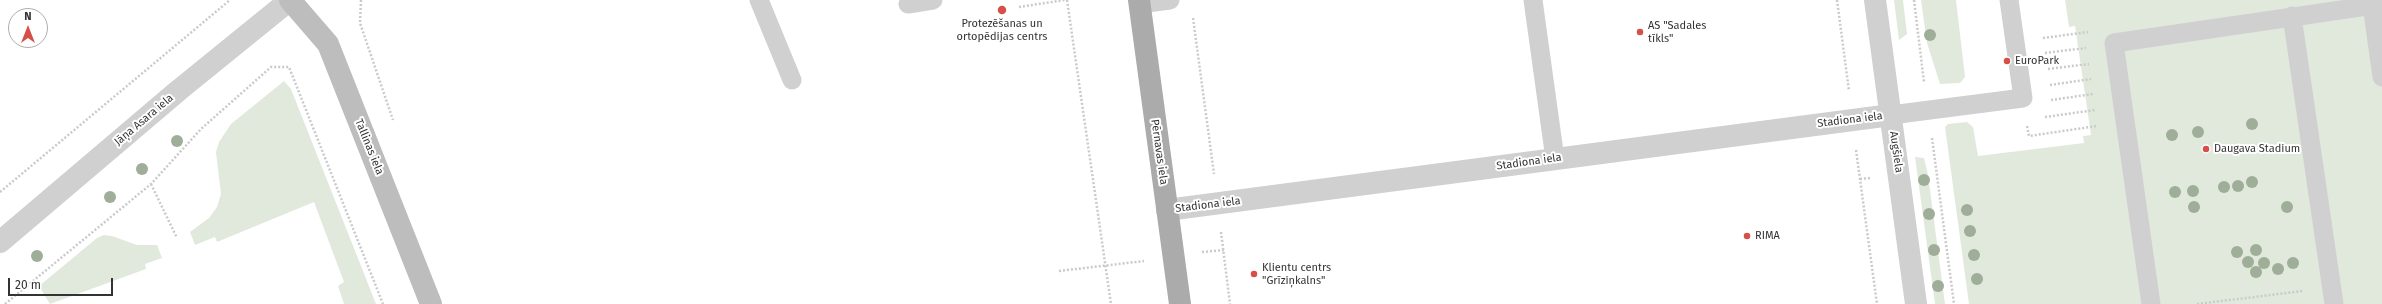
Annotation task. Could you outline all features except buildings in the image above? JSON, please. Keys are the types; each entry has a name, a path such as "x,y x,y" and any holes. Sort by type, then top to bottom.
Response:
{"main road":[{"name":"Pērnavas iela","path":"1139,2 1180,304"}],"street":[{"name":"Jāņa Asara iela","path":"0,242 290,0"},
{"name":"Tallinas iela","path":"290,0 328,44 431,304"},
{"name":"Augšiela","path":"1875,0 1916,304"},
{"name":"Stadiona iela","path":"1167,210 1891,115"}],"lane":[{"path":"759,0 792,80"},
{"path":"908,4 933,0"},
{"path":"1139,2 1170,0"},
{"path":"1533,0 1555,159"},
{"path":"1891,115 1928,111 2020,77 2009,0"},
{"path":"2151,304 2119,77 2292,16 2377,4 2382,77"},
{"path":"2292,16 2332,296"}],"path":[{"path":"0,192 230,0"},
{"path":"360,23 361,0"},
{"path":"1019,7 1066,0 1112,304"},
{"path":"1837,0 1877,304"},
{"path":"1914,0 1954,304"},
{"path":"1192,16 1230,304"},
{"path":"2020,77 2112,30 2119,77"},
{"path":"5,304 151,184 201,129 271,68 289,68 383,304"},
{"path":"2020,77 2119,77"},
{"path":"2020,77 2119,77"},
{"path":"2020,77 2119,77"},
{"path":"2020,77 2119,77"},
{"path":"2020,77 2029,136 2119,77"},
{"path":"2026,120 2119,77"},
{"path":"151,184 177,238"},
{"path":"1059,271 1224,250"},
{"path":"2197,304 2332,296"}],"shaded area":[{"path":"1894,0 1903,0 1907,34 1899,40"},
{"path":"1921,0 1956,0 1965,77 1960,83 1940,84 1927,43"},
{"name":"Daugava Stadium","path":"2065,0 2382,0 2382,304 1969,304 1945,127 1948,124 1967,122 1973,127 1978,156 2084,143 2083,136 2091,135 2075,26 2069,27"},
{"path":"284,81 291,89 376,304 344,304 338,286 344,282 314,202 217,242 215,237 195,245 190,232 209,218 217,207 221,194 216,152 219,142 231,124"},
{"path":"1915,157 1924,158 1928,175 1945,304 1935,304"},
{"path":"104,235 112,236 137,245 157,245 162,258 145,264 146,269 50,304 39,286 97,238"}],"place":[{"name":"Protezēšanas un ortopēdijas centrs","path":"1002,10"},
{"name":"AS \"Sadales tīkls\"","path":"1640,32"},
{"name":"EuroPark","path":"2007,61"},
{"name":"Daugava Stadium","path":"2206,149"},
{"name":"RIMA","path":"1747,236"},
{"name":"Klientu centrs \"Grīziņkalns\"","path":"1254,274"}]}
